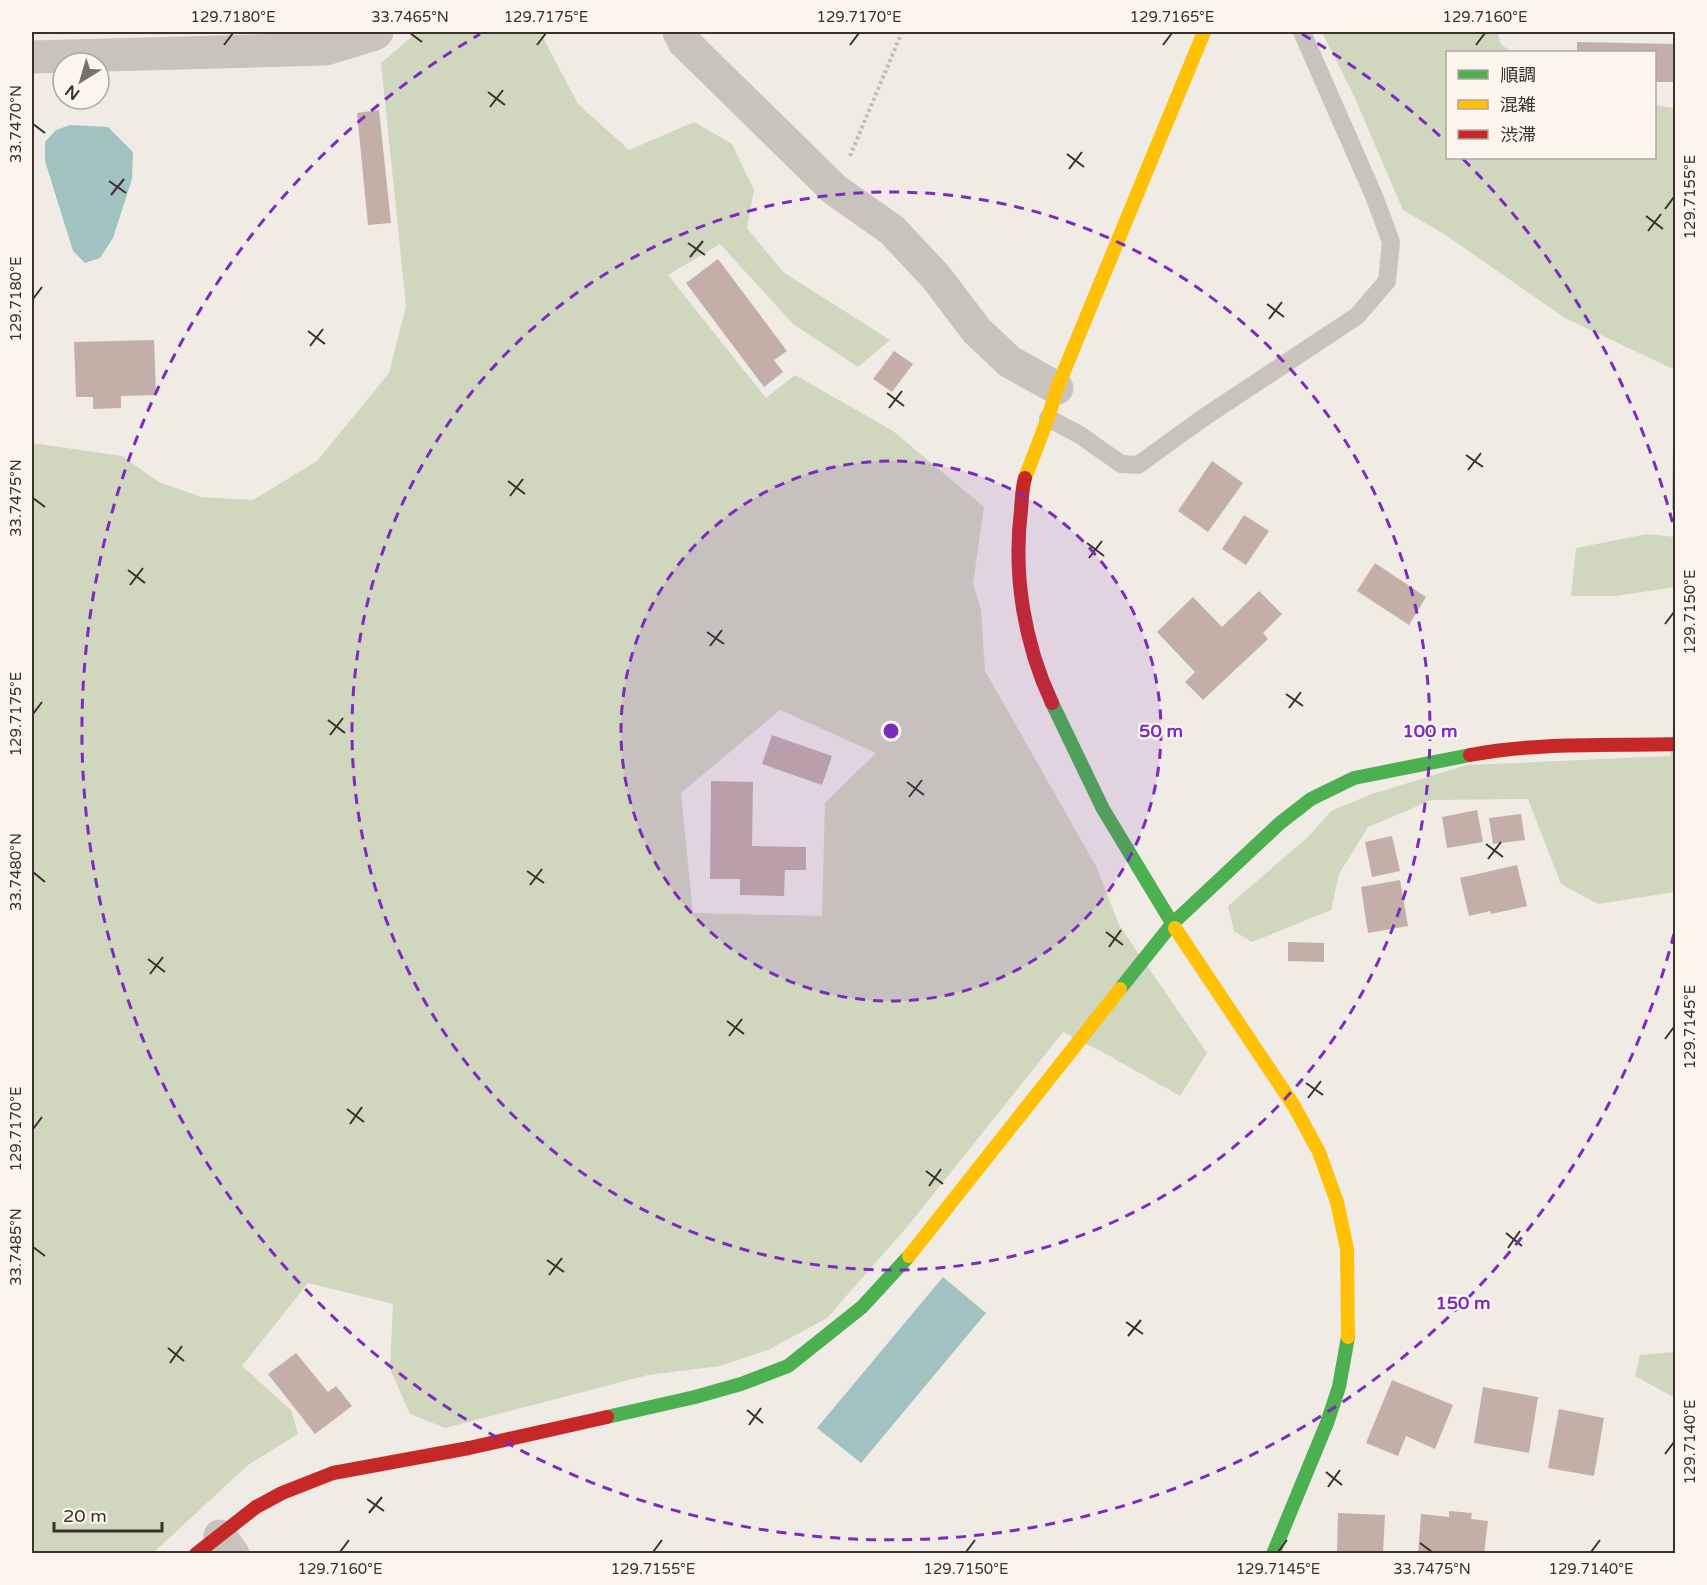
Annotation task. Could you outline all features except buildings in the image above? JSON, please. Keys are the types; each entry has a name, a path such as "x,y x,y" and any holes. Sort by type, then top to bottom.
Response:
{"street":[{"path":"32,57 326,49 377,32"},
{"path":"679,32 684,42 835,190 891,230 936,277 977,331 1053,403"},
{"path":"1204,32 1053,403 1024,481 1018,531 1019,590 1045,687 1102,809 1172,924 1288,1097 1319,1152 1337,1202 1347,1249 1348,1345 1339,1386 1327,1423 1273,1554"},
{"path":"216,1548 256,1507 282,1493 333,1473 469,1448 695,1397 741,1384 788,1366 862,1307 915,1249 1172,924 1280,823 1311,799 1354,778 1487,752 1556,747 1676,744"}],"lane":[{"path":"1053,403 1080,435 1121,464 1138,465 1203,418 1357,316 1387,281 1391,242 1374,196 1302,32"}],"path":[{"path":"835,190 902,32"}],"green space":[{"path":"417,32 540,32 578,104 629,150 694,122 732,144 754,190 747,228 783,272 890,340 858,367 793,324 720,244 668,275 766,398 795,375 893,431 984,507 973,584 981,610 985,671 1097,868 1119,925 1207,1053 1180,1096 1063,1032 907,1227 827,1318 768,1350 720,1366 648,1375 445,1428 410,1414 390,1369 393,1304 308,1283 242,1366 291,1410 298,1434 248,1465 153,1553 32,1553 32,443 122,456 159,482 201,497 253,500 317,461 389,373 406,306 381,63","holes":["780,710 876,753 825,803 822,916 693,913 681,793"]},
{"path":"1322,32 1497,32 1501,44 1510,51 1446,51 1446,159 1656,159 1656,105 1675,108 1675,370 1565,318 1444,234 1403,210 1354,96"},
{"path":"1647,534 1675,537 1675,587 1616,596 1571,596 1576,548"},
{"path":"1675,715 1675,892 1598,904 1561,884 1528,799 1432,800 1368,827 1339,874 1331,910 1252,942 1234,931 1228,906 1308,837 1331,811 1372,794 1467,765 1670,756"},
{"path":"1675,1352 1675,1398 1635,1376 1640,1355"}],"water":[{"path":"70,125 108,127 133,152 132,179 113,238 100,258 85,263 73,251 45,161 45,142 56,130"},
{"path":"1675,419 1675,512 1672,509"},
{"path":"943,1277 986,1313 861,1463 817,1428"}],"traffic: fast":[{"path":"1052,703 1103,809 1175,928"},
{"path":"1120,989 1172,924 1280,823 1311,799 1354,778 1470,755"},
{"path":"607,1417 695,1397 741,1384 788,1366 862,1307 909,1256"},
{"path":"1273,1554 1327,1423 1339,1387 1348,1337"}],"traffic: slow":[{"path":"1025,478 1057,388 1204,32"},
{"path":"1175,928 1294,1106 1319,1152 1337,1202 1347,1249 1348,1337"},
{"path":"909,1256 1120,989"}],"traffic: jam":[{"path":"1025,478 1019,534 1020,584 1034,657 1052,703"},
{"path":"1470,755 1547,746 1676,744"},
{"path":"196,1554 256,1507 282,1493 333,1473 469,1448 607,1417"}]}
